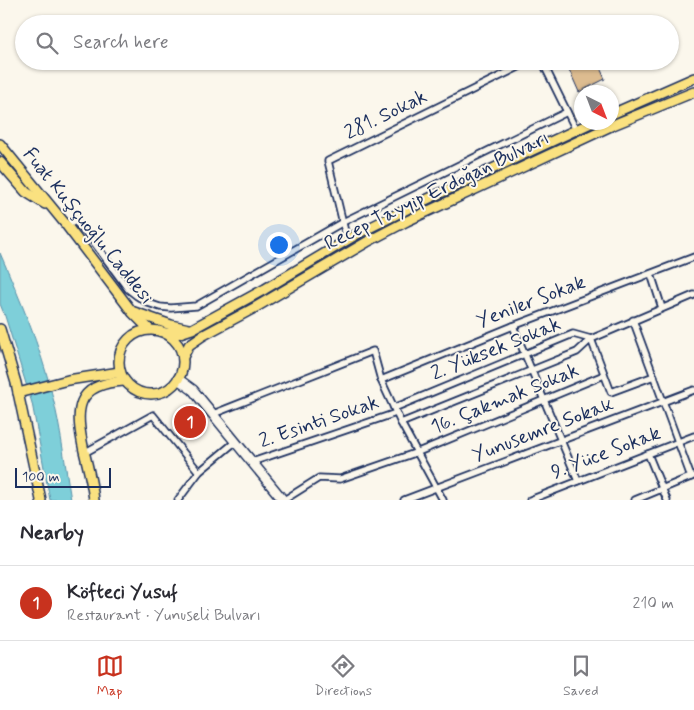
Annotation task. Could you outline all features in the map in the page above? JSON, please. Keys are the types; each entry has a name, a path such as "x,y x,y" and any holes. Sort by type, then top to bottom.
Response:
{"main road":[{"path":"619,111 694,78"},
{"name":"Recep Tayyip Erdoğan Bulvarı","path":"183,357 189,345 202,336 407,221 613,125 694,92"},
{"name":"Recep Tayyip Erdoğan Bulvarı","path":"166,333 177,334 191,330 266,289 347,240 417,204 576,130"},
{"name":"Fuat Kuşçuoğlu Caddesi","path":"0,144 131,310 149,329"},
{"path":"0,162 26,192 52,208"},
{"path":"131,310 171,325 191,330"},
{"path":"0,329 22,392 41,500"},
{"path":"149,329 166,333 177,343 183,357 182,372 166,391 146,394 134,390 122,377 119,356 124,344 134,334 149,329"},
{"path":"22,392 77,379 122,377"},
{"path":"94,500 78,421 80,405 87,394 97,386 122,377"},
{"path":"178,379 193,390 283,500"}],"street":[{"name":"281. Sokak","path":"347,240 328,161 513,70"},
{"path":"546,70 574,126"},
{"path":"66,226 76,221 128,289 137,296 154,305 171,308 196,306 342,222 567,112"},
{"name":"Yeniler Sokak","path":"381,380 513,326 694,257"},
{"path":"651,274 662,308"},
{"name":"2. Yüksek Sokak","path":"395,410 573,334 590,339 694,295"},
{"path":"633,320 678,442 693,476 635,500"},
{"path":"513,326 578,481"},
{"path":"401,423 578,352 590,339 611,392 654,376"},
{"path":"213,414 373,351 381,380 401,423 443,500"},
{"name":"16. Çakmak Sokak","path":"283,500 319,478 340,479 418,452 604,375"},
{"name":"Yunusemre Sokak","path":"404,500 694,390"},
{"name":"2. Esinti Sokak","path":"252,462 395,410"},
{"path":"84,453 152,415 199,472"},
{"name":"9. Yüce Sokak","path":"533,499 694,436"},
{"path":"178,500 199,472 235,442"},
{"path":"648,454 666,500"}],"water":[{"path":"0,253 42,358 58,420 71,500 50,500 32,403 0,304"}],"building":[{"path":"569,70 601,70 605,79 593,85 576,85"}],"place":[{"name":"Köfteci Yusuf","path":"190,422"}]}
